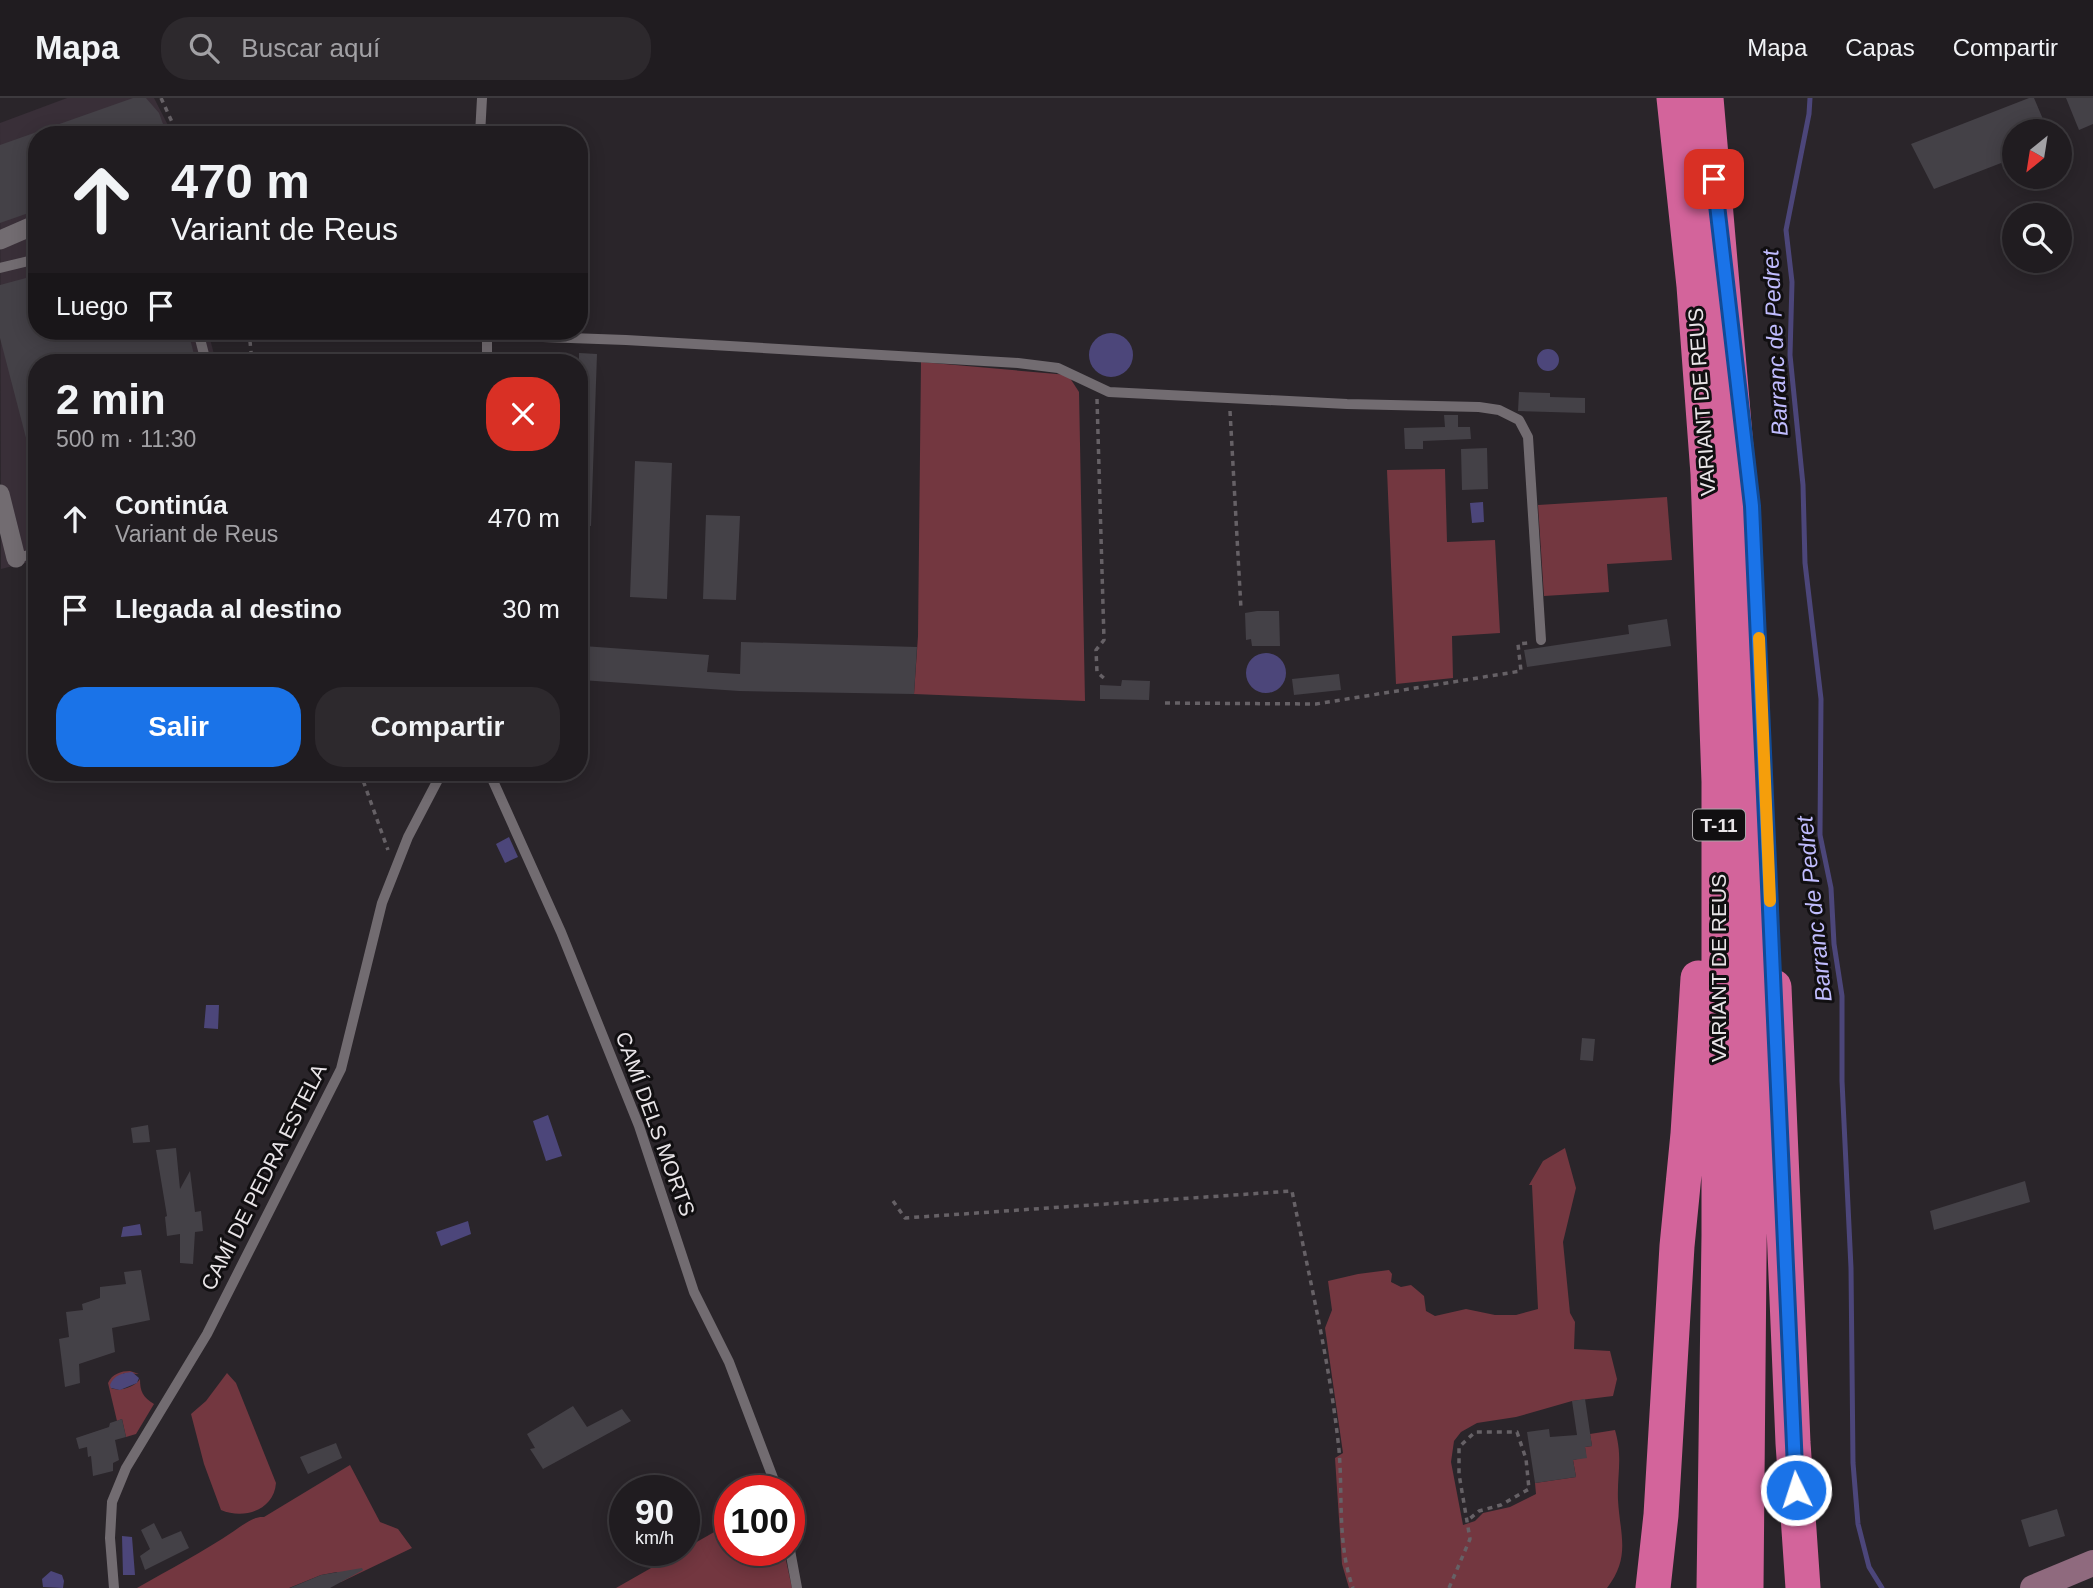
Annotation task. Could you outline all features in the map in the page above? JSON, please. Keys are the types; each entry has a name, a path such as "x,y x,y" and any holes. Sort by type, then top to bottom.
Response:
{"highway":[{"name":"VARIANT DE REUS","path":"1674,98 1694,286 1708,474 1719,796 1719,1235 1730,1553 1746,1588"},
{"name":"VARIANT DE REUS","path":"1706,98 1741,506 1752,933 1730,1553 1714,1588"},
{"path":"1722,261 1752,506 1793,1443 1803,1588"},
{"path":"1653,1588 1661,1515 1677,1246 1688,1134 1703,898 1708,474"}],"main road":[{"path":"2033,1588 2093,1563"}],"street":[{"path":"0,240 28,228"},
{"path":"0,494 16,558"}],"lane":[{"path":"480,126 482,98"},
{"path":"0,268 28,261"},
{"path":"588,338 1018,363 1058,368 1109,392 1499,410 1519,420 1528,437 1541,640"},
{"path":"16,558 28,555"},
{"name":"CAMÍ DE PEDRA ESTELA","path":"114,1588 110,1538 112,1502 126,1468 207,1334 341,1069 382,903 394,868 438,781"},
{"name":"CAMÍ DELS MORTS","path":"493,781 566,945 639,1126 694,1292 729,1362 772,1475"},
{"path":"793,1566 797,1588"}],"path":[{"path":"160,98 174,126"},
{"path":"1097,386 1104,640 1096,650 1097,672 1107,681"},
{"path":"1230,398 1241,609"},
{"path":"1165,703 1316,704 1521,671 1518,644 1541,640"},
{"path":"363,781 394,868"},
{"path":"893,1200 893,1204 905,1218 1292,1191 1323,1344 1339,1450 1345,1566 1353,1588"},
{"path":"1449,1588 1470,1539 1459,1474 1459,1447 1475,1432 1517,1432 1526,1459 1529,1489 1501,1505 1479,1511 1467,1521"}],"shaded area":[{"path":"67,98 154,98 168,126 28,126 28,340 210,340 214,354 28,354 28,562 1,569 0,123"},
{"path":"1111,333 1126,340 1133,355 1126,370 1111,377 1096,370 1089,355 1096,340"},
{"path":"1548,349 1556,352 1559,360 1556,368 1548,371 1540,368 1537,360 1540,352"},
{"path":"921,362 1068,375 1079,392 1085,701 914,694 918,636"},
{"path":"1445,469 1447,542 1495,540 1500,633 1452,636 1453,678 1396,684 1387,470"},
{"path":"1667,497 1672,560 1607,564 1609,592 1544,596 1538,505"},
{"path":"1483,502 1484,522 1472,523 1470,503"},
{"path":"1266,653 1274,654 1280,659 1285,665 1285,681 1280,687 1274,692 1266,693 1258,692 1252,687 1247,681 1246,673 1247,665 1252,659 1258,654"},
{"path":"509,837 518,857 505,863 496,844"},
{"path":"206,1005 219,1005 218,1029 204,1028"},
{"path":"548,1115 562,1156 546,1161 533,1121"},
{"path":"1565,1148 1576,1188 1563,1242 1570,1313 1575,1322 1574,1349 1610,1351 1617,1379 1613,1396 1572,1401 1516,1417 1477,1423 1461,1432 1454,1441 1451,1462 1463,1525 1475,1521 1483,1513 1510,1507 1536,1494 1535,1483 1576,1477 1573,1460 1586,1457 1585,1447 1592,1446 1590,1434 1615,1430 1619,1449 1618,1500 1622,1556 1614,1577 1607,1588 1349,1588 1342,1564 1335,1458 1343,1453 1325,1328 1332,1310 1328,1281 1389,1270 1392,1274 1391,1282 1401,1287 1411,1285 1424,1296 1426,1311 1435,1316 1466,1309 1495,1315 1516,1315 1538,1309 1532,1185 1529,1185 1543,1161"},
{"path":"468,1221 471,1234 441,1246 436,1232"},
{"path":"140,1224 142,1235 121,1237 123,1227"},
{"path":"130,1371 139,1374 124,1373 111,1388 127,1388 140,1379 143,1394 154,1404 136,1434 126,1437 122,1419 117,1421 108,1383 117,1374"},
{"path":"132,1372 139,1378 137,1383 120,1390 111,1388 110,1385 116,1377"},
{"path":"227,1373 236,1383 276,1483 270,1500 264,1506 248,1513 221,1510 204,1464 191,1414 206,1401"},
{"path":"350,1465 380,1522 398,1529 412,1548 341,1582 337,1572 321,1575 289,1588 137,1588 248,1521 264,1517"},
{"path":"714,1532 714,1566 787,1566 792,1588 616,1588 655,1566 700,1566 700,1540"},
{"path":"122,1536 132,1537 135,1575 123,1575"},
{"path":"51,1571 62,1575 63,1588 43,1587 42,1579"}],"building":[{"path":"133,98 146,98 159,113 164,126 54,126"},
{"path":"2029,98 2034,98 2043,119 2002,119 2002,163 1934,189 1911,144"},
{"path":"2066,98 2093,98 2093,124 2079,130"},
{"path":"28,135 28,213 0,223 0,145"},
{"path":"28,277 28,340 190,340 194,354 28,354 28,446 0,338 0,285"},
{"path":"579,353 597,354 591,526 588,526 588,354"},
{"path":"1519,392 1550,393 1550,397 1585,398 1585,413 1518,411"},
{"path":"1444,415 1458,415 1458,427 1470,427 1471,439 1423,441 1423,449 1405,449 1404,428 1445,427"},
{"path":"1487,448 1488,489 1462,490 1461,449"},
{"path":"635,461 672,463 667,599 630,597"},
{"path":"706,515 740,516 736,600 703,599"},
{"path":"1279,611 1280,646 1252,646 1251,639 1246,640 1245,613"},
{"path":"1667,619 1671,646 1527,667 1524,650 1629,634 1628,625"},
{"path":"741,642 917,647 914,694 739,691 588,680 588,646 709,655 707,672 740,674"},
{"path":"1339,674 1341,690 1294,695 1292,679"},
{"path":"1122,680 1150,681 1149,700 1100,699 1100,685 1121,686"},
{"path":"1582,1038 1595,1039 1593,1061 1580,1060"},
{"path":"148,1125 150,1142 133,1143 131,1128"},
{"path":"176,1148 180,1189 190,1171 195,1212 201,1211 203,1231 195,1232 193,1264 180,1263 180,1234 167,1236 167,1216 156,1150"},
{"path":"2025,1181 2030,1202 1934,1230 1930,1211"},
{"path":"141,1270 150,1320 112,1328 115,1352 79,1364 80,1383 65,1387 59,1339 69,1337 66,1312 83,1310 82,1304 100,1298 100,1287 126,1284 124,1272"},
{"path":"1585,1399 1592,1446 1585,1447 1587,1458 1573,1460 1576,1477 1535,1483 1527,1432 1549,1429 1550,1437 1577,1435 1572,1401"},
{"path":"573,1406 587,1427 622,1409 631,1421 543,1469 530,1449 535,1448 527,1434"},
{"path":"122,1419 126,1437 115,1440 119,1460 113,1463 113,1471 93,1476 87,1447 79,1449 76,1438 109,1427 110,1423"},
{"path":"336,1443 342,1458 308,1474 300,1457"},
{"path":"2057,1509 2065,1536 2029,1547 2021,1520"},
{"path":"154,1523 162,1539 181,1531 189,1548 145,1570 140,1556 150,1549 141,1530"},
{"path":"362,1568 363,1570 330,1588 290,1588 321,1575"}],"waterway":[{"name":"Barranc de Pedret","path":"1810,98 1786,230 1792,282 1790,355 1803,485 1805,563 1821,699 1820,835 1831,888 1834,944 1842,996 1842,1081 1851,1268 1853,1463 1858,1524 1869,1567 1882,1588"}],"slow traffic":[{"path":"1759,638 1770,901"}],"route":[{"path":"1714,179 1752,506 1796,1490"}]}
